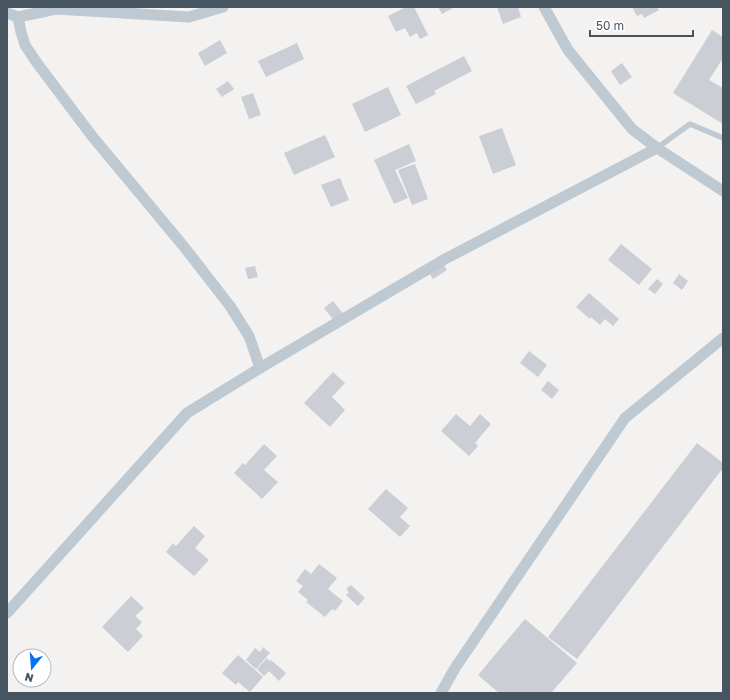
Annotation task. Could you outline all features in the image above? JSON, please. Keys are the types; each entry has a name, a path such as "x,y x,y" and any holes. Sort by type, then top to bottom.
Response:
{"street":[{"path":"7,13 18,17 56,9 189,17 223,7"},
{"path":"544,7 568,50 632,129 657,148 723,191"},
{"path":"18,17 25,45 37,63 92,136 185,248 230,306 249,336 260,368"},
{"path":"7,613 187,413 260,368 445,259 657,148"},
{"path":"441,693 460,662 625,418 722,338"}],"lane":[{"path":"657,148 690,124 723,138"}],"building":[{"path":"406,7 414,7 428,35 420,39 417,33 410,37 405,28 396,32 388,16"},
{"path":"438,7 455,7 442,14"},
{"path":"497,7 518,7 521,17 503,24"},
{"path":"632,7 657,7 659,10 644,18 642,14 637,16"},
{"path":"712,30 723,37 723,58 709,80 723,88 723,124 673,93"},
{"path":"220,40 227,53 205,66 198,53"},
{"path":"297,43 304,59 266,77 258,61"},
{"path":"464,56 472,71 434,91 436,94 416,104 406,86"},
{"path":"622,63 632,77 620,85 611,71"},
{"path":"228,81 234,89 222,97 216,89"},
{"path":"388,87 401,115 365,132 352,104"},
{"path":"253,93 261,115 249,119 241,97"},
{"path":"502,128 516,165 493,174 479,136"},
{"path":"325,135 335,157 294,175 284,153"},
{"path":"409,144 416,161 395,170 408,198 394,204 374,160"},
{"path":"415,164 428,199 412,205 398,170"},
{"path":"340,178 349,200 331,207 321,185"},
{"path":"621,244 652,269 639,285 608,260"},
{"path":"444,265 447,270 433,279 430,274"},
{"path":"255,266 258,277 248,279 245,268"},
{"path":"679,274 688,281 682,290 673,283"},
{"path":"657,279 663,284 655,294 648,289"},
{"path":"589,293 619,319 613,326 605,319 600,325 576,307"},
{"path":"333,301 345,316 336,323 324,308"},
{"path":"529,351 547,365 538,377 520,363"},
{"path":"333,372 345,383 332,397 345,410 330,427 304,403"},
{"path":"548,381 559,390 552,399 541,390"},
{"path":"456,414 470,426 480,414 491,424 475,443 478,446 469,456 441,431"},
{"path":"697,443 723,463 723,468 577,659 548,637"},
{"path":"264,444 277,456 264,470 278,482 262,499 234,473 243,463 245,465"},
{"path":"386,489 408,508 400,517 410,526 400,537 368,509"},
{"path":"194,526 205,536 195,548 209,560 194,576 166,552 173,543 176,546"},
{"path":"319,564 337,578 328,589 343,601 335,611 332,609 325,617 306,602 308,600 298,592 303,586 296,581 305,569 311,574"},
{"path":"351,585 365,598 358,606 346,595 349,592 346,589"},
{"path":"131,596 144,608 135,616 142,622 136,629 143,636 128,652 102,627"},
{"path":"525,619 577,663 551,693 499,693 478,675"},
{"path":"263,647 270,653 256,669 246,660 255,648 260,652"},
{"path":"238,655 263,677 250,692 238,682 236,685 222,673"},
{"path":"267,658 286,673 279,681 269,671 264,676 257,669"}]}
